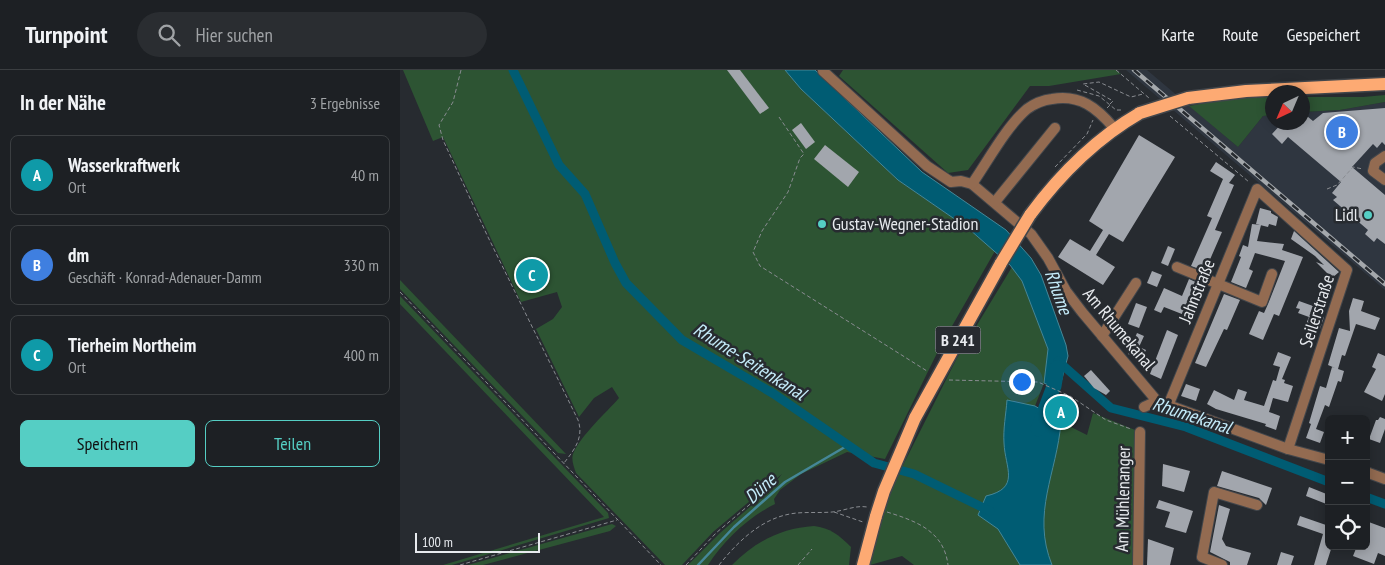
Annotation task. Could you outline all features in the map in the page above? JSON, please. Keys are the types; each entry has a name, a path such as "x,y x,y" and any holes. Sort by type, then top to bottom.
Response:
{"main road":[{"name":"B 241","path":"863,565 874,515 915,418 1030,215 1070,166 1135,111 1188,98 1246,91 1385,84"}],"street":[{"path":"823,71 927,166 951,182 961,181 972,184 1016,121 1028,108 1043,100 1063,97 1084,102 1101,113 1114,128"},
{"path":"995,202 1055,128"},
{"path":"1385,156 1375,163 1374,171 1385,180"},
{"name":"Am Rhumekanal","path":"972,184 1031,234 1048,258 1066,291 1157,400 1168,406 1288,449 1324,458"},
{"name":"Jahnstraße","path":"1168,406 1217,282 1257,189"},
{"name":"Seilerstraße","path":"1257,189 1347,270 1288,449"},
{"path":"1177,267 1262,302 1272,274"},
{"path":"1102,336 1136,283"},
{"path":"1144,407 1157,400"},
{"name":"Am Mühlenanger","path":"1138,565 1140,432"},
{"path":"1370,473 1385,479"},
{"path":"1222,565 1201,561 1214,492 1257,504"}],"path":[{"path":"461,70 453,102 439,125 443,140 486,235 580,425 582,431 578,441 564,463"},
{"path":"1116,70 1152,100"},
{"path":"1101,113 1113,101 1083,84 1099,82 1130,97 1144,94"},
{"path":"1110,105 1116,110 1135,111"},
{"path":"1167,113 1257,189"},
{"path":"779,117 804,154 800,158 788,192 762,231 753,252 760,266 928,372"},
{"path":"1328,189 1337,185 1353,167 1374,171"},
{"path":"400,292 661,565"},
{"path":"946,380 1038,382 1070,396 1106,420 1140,432"},
{"path":"686,565 716,533 768,489 772,484 772,478"},
{"path":"833,512 864,506 874,515"},
{"path":"719,565 760,524 796,513 833,512 874,515 927,528 939,540 948,565"},
{"path":"460,565 618,520"},
{"path":"798,565 812,549"}],"shaded area":[{"path":"1126,70 1147,70 1238,147 1263,116 1265,116 1265,130 1310,130 1310,112 1340,110 1385,102 1385,290"}],"green space":[{"path":"403,70 785,70 801,89 898,180 969,229 995,251 940,347 885,459 847,452 801,474 780,490 774,499 775,504 747,522 729,538 708,565 688,565 720,533 767,492 782,474 713,532 682,565 665,565 576,473 574,466 572,456 577,447 619,398 612,387 594,398 579,417 536,329 553,319 562,307 557,292 521,302 443,137 433,141"},
{"path":"843,70 1116,70 1121,74 1049,86 1030,86 968,170 948,173 839,76"},
{"path":"1385,95 1385,102 1340,110 1310,112 1310,97"},
{"path":"1265,97 1265,116 1238,147 1189,106 1231,98"},
{"path":"1012,267 1022,281 1048,349 1044,383 1035,406 1087,435 1093,413 1140,432 1138,565 914,565 902,556 870,565 880,524 894,483 957,358"},
{"path":"400,280 566,454 558,453 400,289"},
{"path":"400,296 608,513 609,518 452,565 443,565 604,517 400,304"},
{"path":"612,524 616,526 610,531 483,565 468,565"},
{"path":"814,526 825,528 834,533 851,547 849,565 732,565 750,549 769,538 790,530"}],"water":[{"path":"785,70 815,70 922,172 1006,230 1031,258 1041,275 1066,345 1068,356 1059,390 1044,383 1048,349 1022,281 1010,265 969,229 898,180 801,89"},
{"path":"1007,400 1035,406 1061,422 1045,510 1046,546 1052,565 1020,565 998,529 978,515 986,496 1004,488 1007,482 1008,469 1004,427"}],"building":[{"path":"727,70 740,70 769,108 760,114"},
{"path":"1385,108 1385,145 1382,142 1377,148 1373,144 1352,167 1385,195 1385,244 1377,238 1374,242 1365,234 1368,230 1333,200 1337,197 1332,193 1341,182 1288,137 1282,144 1272,134 1276,130 1310,130 1310,119 1313,121 1323,113"},
{"path":"801,123 815,142 806,149 792,130"},
{"path":"1139,135 1175,157 1123,242 1109,234 1096,255 1115,267 1103,285 1058,257 1070,239 1090,251 1103,230 1089,221"},
{"path":"825,145 859,172 848,187 814,159"},
{"path":"1216,162 1235,175 1229,183 1234,185 1215,230 1222,232 1205,271 1191,266 1212,218 1207,216 1223,179 1210,171"},
{"path":"1260,208 1271,211 1271,213 1278,217 1276,226 1269,224 1268,227 1256,224"},
{"path":"1252,224 1261,225 1257,241 1284,244 1282,250 1303,257 1279,316 1274,314 1263,340 1249,334 1259,311 1264,313 1285,261 1255,253 1249,269 1253,271 1246,288 1231,282 1241,257 1239,256 1243,245 1248,247"},
{"path":"1294,231 1339,272 1332,278 1316,262 1324,265 1315,256 1291,239"},
{"path":"1168,246 1175,249 1168,266 1161,263"},
{"path":"530,259 544,287 535,291 521,263"},
{"path":"1152,271 1162,275 1157,287 1147,283"},
{"path":"1189,279 1200,284 1187,316 1164,307 1161,313 1154,310 1164,288 1182,296"},
{"path":"1224,294 1240,300 1227,330 1224,329 1206,367 1195,363"},
{"path":"1353,298 1364,301 1361,311 1380,318 1375,330 1356,324 1345,356 1342,355 1338,369 1344,371 1341,382 1338,381 1329,407 1325,405 1316,429 1324,432 1320,443 1306,438 1311,424 1309,423 1320,386 1326,388 1332,367 1335,368 1328,365 1339,328 1350,331 1349,311"},
{"path":"1299,301 1313,306 1309,317 1298,313 1300,309 1296,308"},
{"path":"1136,303 1147,307 1139,328 1128,324"},
{"path":"1311,312 1324,317 1320,329 1306,324"},
{"path":"1167,330 1178,335 1161,379 1150,374"},
{"path":"1137,333 1144,336 1139,347 1146,350 1141,360 1128,354"},
{"path":"1278,352 1291,357 1282,379 1285,380 1284,383 1293,386 1288,402 1273,398 1269,412 1280,416 1276,430 1265,426 1266,424 1216,409 1207,404 1214,390 1234,400 1238,389 1247,392 1244,400 1264,406 1273,380 1276,381 1280,367 1273,365"},
{"path":"1378,353 1385,356 1385,394 1382,401 1364,392 1376,369 1372,367"},
{"path":"1091,370 1110,391 1106,395 1094,388 1084,376"},
{"path":"1186,384 1200,389 1196,401 1181,396"},
{"path":"1057,402 1070,408 1064,422 1051,416"},
{"path":"1380,417 1385,419 1385,429 1380,443 1370,439 1376,420"},
{"path":"1163,464 1190,471 1184,492 1162,486"},
{"path":"1222,471 1272,488 1266,505 1259,498 1217,486"},
{"path":"1309,487 1325,493 1325,503 1306,496"},
{"path":"1159,500 1193,511 1186,533 1165,527 1170,512 1156,508"},
{"path":"1219,505 1230,509 1222,539 1226,546 1251,553 1247,565 1230,565 1230,562 1210,552"},
{"path":"1300,516 1325,525 1325,550 1331,550 1326,565 1314,565 1323,534 1297,525"},
{"path":"1370,522 1385,528 1385,556 1378,553 1374,564 1353,556 1355,550 1370,550"},
{"path":"1148,539 1174,548 1170,565 1147,565"},
{"path":"1281,552 1294,556 1291,565 1277,565"}],"waterway":[{"name":"Rhume-Seitenkanal","path":"513,70 559,165 585,194 615,263 626,283 682,340 774,394 874,463 914,474 990,511"},
{"name":"Rhumekanal","path":"1058,361 1111,408 1186,427 1325,480"},
{"name":"Rhume","path":"1038,429 1054,386 1057,368"},
{"name":"Düne","path":"698,565 734,527 785,482 850,444"},
{"name":"Rhumekanal","path":"1370,498 1385,504"}],"railway":[{"path":"1134,70 1385,284"}],"place":[{"name":"dm","path":"1342,132"},
{"name":"Lidl","path":"1368,215"},
{"name":"Gustav-Wegner-Stadion","path":"822,224"},
{"name":"Tierheim Northeim","path":"532,275"},
{"name":"Wasserkraftwerk","path":"1061,412"}]}
